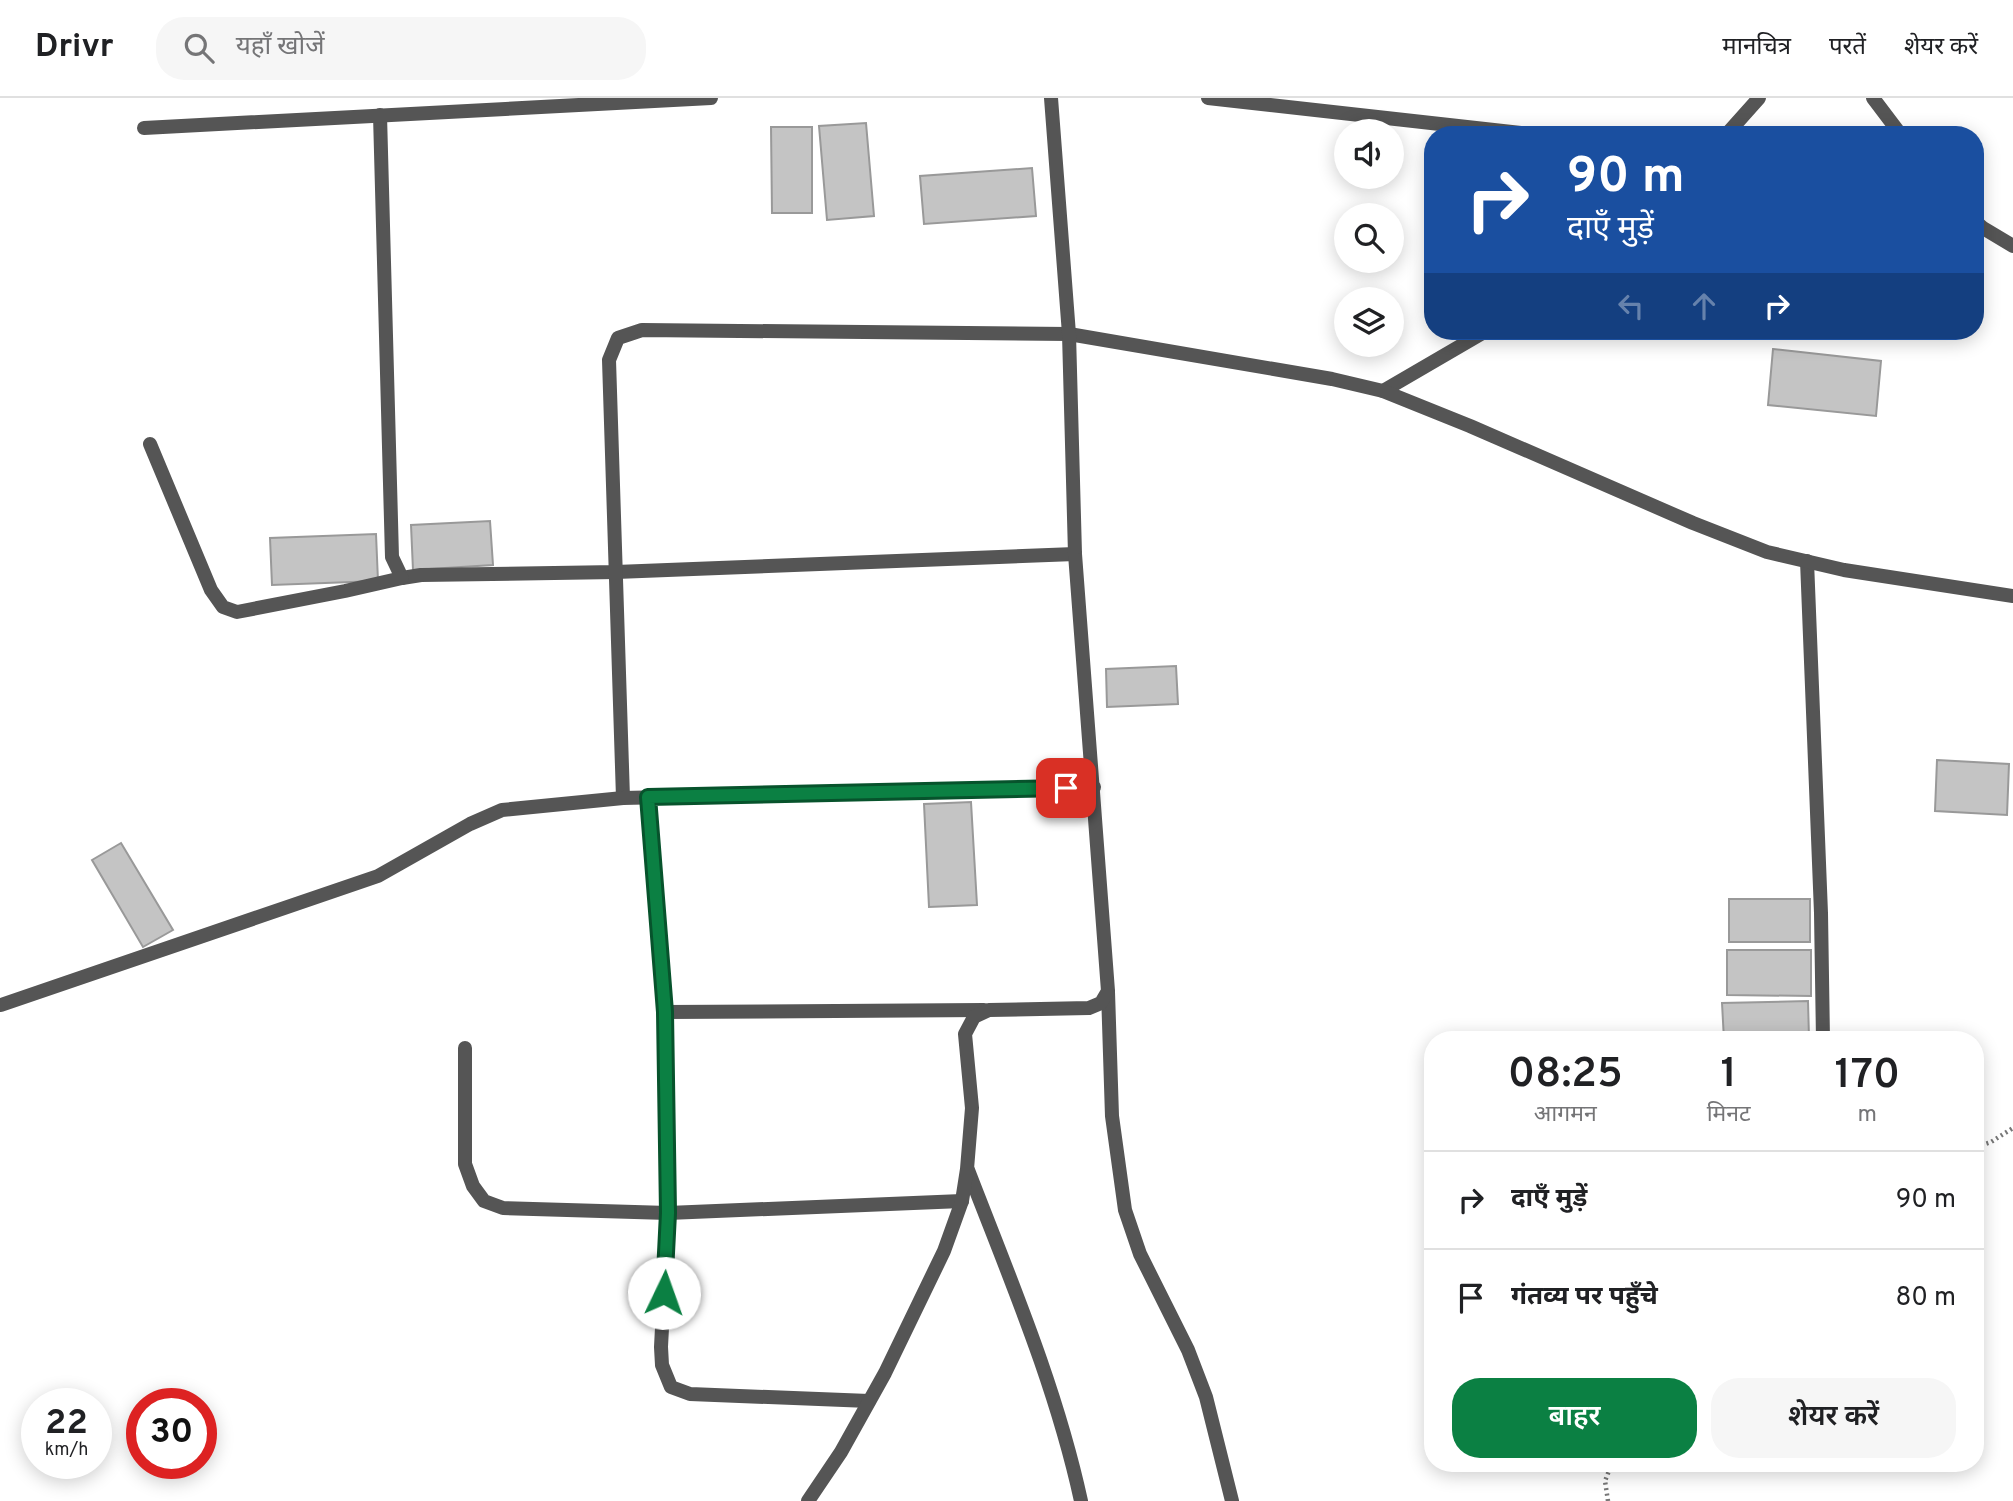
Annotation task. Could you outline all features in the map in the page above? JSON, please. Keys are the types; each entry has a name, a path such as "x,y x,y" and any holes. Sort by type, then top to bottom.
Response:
{"street":[{"path":"144,128 712,98"},
{"path":"1051,98 1069,334 1074,554 1108,991 1112,1116 1125,1210 1140,1254 1193,1362 1206,1397 1232,1501"},
{"path":"1208,98 1458,126"},
{"path":"1734,126 1759,98"},
{"path":"1873,98 1894,126"},
{"path":"380,116 392,557 402,578"},
{"path":"1984,229 2013,246"},
{"path":"623,798 609,360 618,338 642,330 1069,334 1332,379 1383,391 1767,552 1844,570 2013,596"},
{"path":"1383,391 1471,340"},
{"path":"150,444 211,590 223,607 237,612 421,575 616,572 1074,554"},
{"path":"1807,561 1821,913 1823,1031"},
{"path":"1,1005 378,876 470,824 502,810 648,797 1094,788"},
{"path":"648,797 665,1012 668,1213 661,1347 663,1365 671,1387 690,1394 869,1401"},
{"path":"665,1012 1088,1008 1101,1003 1108,991"},
{"path":"808,1501 841,1452 869,1401 944,1251 962,1201 967,1169 972,1108 965,1034 974,1017 989,1010"},
{"path":"465,1048 465,1164 473,1186 484,1201 503,1208 668,1213 962,1201"},
{"path":"967,1169 1044,1367 1081,1501"}],"path":[{"path":"1984,1144 2013,1128"},
{"path":"1608,1472 1605,1481 1608,1501"}],"building":[{"path":"866,123 874,216 827,220 819,126"},
{"path":"771,127 812,127 812,213 772,213"},
{"path":"1032,168 1036,216 924,224 920,176"},
{"path":"1773,349 1881,361 1876,416 1768,405"},
{"path":"490,521 493,565 413,570 411,525"},
{"path":"376,534 378,581 272,585 270,538"},
{"path":"1176,666 1178,704 1107,707 1106,669"},
{"path":"1937,760 2009,764 2007,815 1935,811"},
{"path":"971,802 977,905 929,907 924,804"},
{"path":"121,843 173,930 143,947 92,860"},
{"path":"1729,899 1810,899 1810,942 1729,942"},
{"path":"1727,950 1811,950 1811,996 1727,995"},
{"path":"1808,1001 1809,1031 1724,1031 1722,1003"}],"route":[{"path":"664,1293 668,1213 665,1012 648,797 1066,788"}]}
